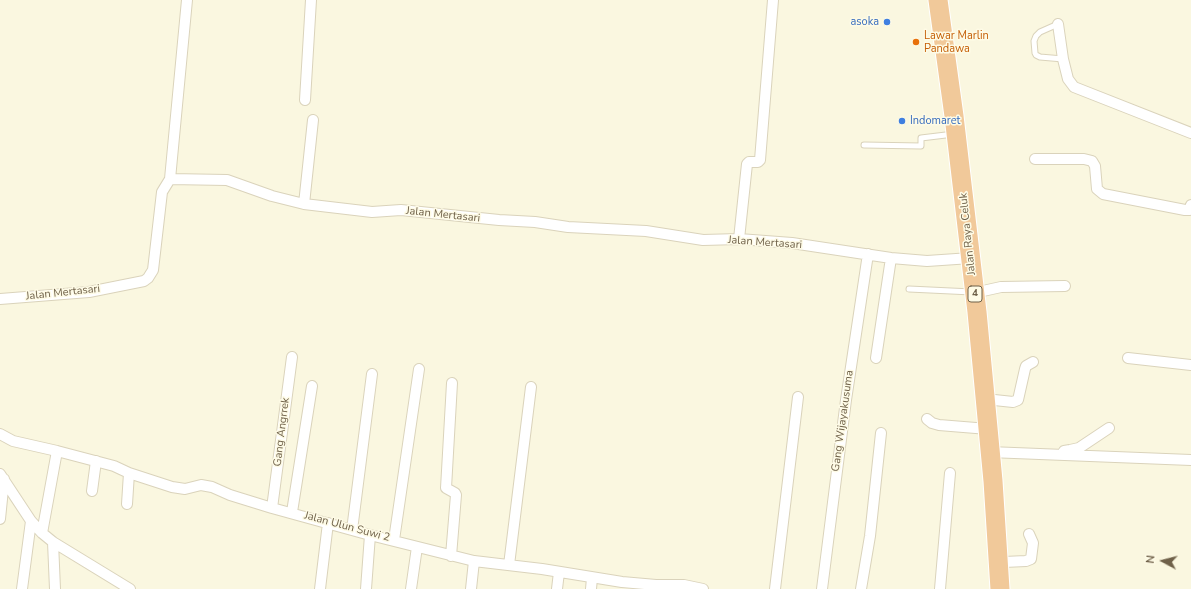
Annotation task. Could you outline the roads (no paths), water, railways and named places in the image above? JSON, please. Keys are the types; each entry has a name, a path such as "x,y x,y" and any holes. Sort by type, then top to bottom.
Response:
{"highway":[{"name":"Jalan Raya Celuk","path":"938,0 975,292 1001,562 1000,589"}],"street":[{"path":"170,179 187,0"},
{"path":"305,100 311,0"},
{"path":"739,239 748,162 758,162 760,160 773,0"},
{"path":"1058,24 1063,59 1068,79 1074,86 1191,133"},
{"path":"304,204 313,120"},
{"path":"1035,159 1092,161 1095,166 1097,189 1103,194 1185,210 1189,210 1191,205"},
{"name":"Jalan Mertasari","path":"0,299 89,292 144,281 153,270 162,192 170,179 227,180 272,196 304,204 372,212 401,210 499,220 536,222 568,227 646,232 703,240 739,239 792,243 891,258 927,260 971,258"},
{"name":"Gang Wijayakusuma","path":"822,589 846,400 868,254"},
{"path":"876,358 891,258"},
{"path":"975,292 1001,287 1065,286"},
{"name":"Gang Angrrek","path":"272,508 292,357"},
{"path":"1128,358 1191,365"},
{"path":"985,399 1013,402 1018,400 1026,366 1033,362"},
{"path":"394,540 419,369"},
{"path":"352,530 372,374"},
{"path":"451,556 456,494 446,488 452,383"},
{"path":"292,512 312,386"},
{"path":"509,565 531,387"},
{"path":"775,589 798,397"},
{"path":"927,419 935,424 989,442 1070,450 1079,448 1109,428"},
{"path":"861,589 870,536 881,433"},
{"name":"Jalan Ulun Suwi 2","path":"0,434 13,441 57,450 114,466 129,473 179,488 185,489 202,484 230,496 474,562 509,565 656,587 684,585 703,589"},
{"path":"989,442 1191,460"},
{"path":"42,533 57,450"},
{"path":"92,491 96,461"},
{"path":"127,504 129,473"},
{"path":"940,589 950,473"},
{"path":"0,519 2,477"},
{"path":"2,477 31,521 42,533 53,542 130,589"},
{"path":"22,589 31,521"},
{"path":"320,589 328,523"},
{"path":"1001,562 1026,561 1031,559 1033,543 1029,534"},
{"path":"366,589 370,535"},
{"path":"53,542 55,589"},
{"path":"411,589 417,547"},
{"path":"471,589 474,562"},
{"path":"557,589 559,572"},
{"path":"591,589 592,578"}],"lane":[{"path":"1058,24 1040,32 1036,36 1034,40 1035,53 1040,57 1063,59"},
{"path":"864,145 921,146 921,138 956,134"},
{"path":"909,289 975,292"}],"place":[{"name":"asoka","path":"887,22"},
{"name":"Lawar Marlin Pandawa","path":"916,42"},
{"name":"Indomaret","path":"902,121"}]}
